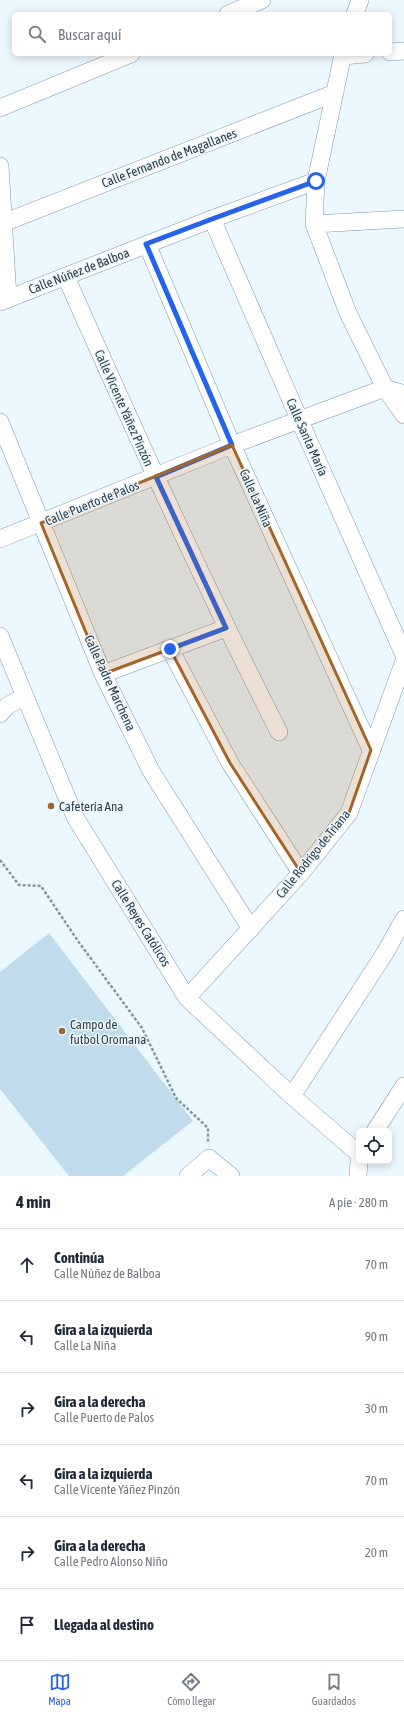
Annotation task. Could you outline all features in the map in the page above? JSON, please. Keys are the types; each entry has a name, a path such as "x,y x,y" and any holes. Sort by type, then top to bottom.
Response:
{"street":[{"path":"233,12 262,0"},
{"path":"356,12 360,0"},
{"path":"392,52 404,51"},
{"path":"0,108 126,56"},
{"path":"343,56 316,181 314,224 348,313 385,388 404,415"},
{"name":"Calle Fernando de Magallanes","path":"4,223 335,93"},
{"path":"0,166 4,223 4,300"},
{"name":"Calle Núñez de Balboa","path":"4,300 66,277 146,244 316,181"},
{"name":"Calle Santa María","path":"212,219 404,655"},
{"path":"314,224 404,219"},
{"name":"Calle La Niña","path":"146,244 232,445 371,750"},
{"name":"Calle Vicente Yáñez Pinzón","path":"66,277 226,628 279,732"},
{"path":"385,388 404,394"},
{"name":"Calle Puerto de Palos","path":"0,539 232,445 385,388"},
{"name":"Calle Padre Marchena","path":"0,422 104,674 151,771 251,929"},
{"path":"104,674 226,628"},
{"name":"Calle Reyes Católicos","path":"0,636 75,817 187,998 292,1096 356,1151"},
{"path":"170,649 230,763 301,873"},
{"name":"Calle Rodrigo de Triana","path":"187,998 301,873 350,813 371,750 404,661"},
{"path":"0,714 8,706 25,696"},
{"path":"292,1096 385,953 404,919"},
{"path":"377,1128 404,1086"},
{"path":"188,1176 209,1158 231,1176"},
{"path":"358,1176 359,1164"}],"path":[{"path":"0,860 19,885 41,886 78,941 142,1028 176,1098 208,1128 209,1158"}],"highlighted area":[{"path":"232,445 371,750 349,813 301,873 230,763 170,649 103,674 41,523"}],"shaded area":[{"name":"Campo de futbol Oromana","path":"49,933 193,1121 123,1176 69,1176 0,1089 0,972"}],"place":[{"name":"Cafetería Ana","path":"51,806"},
{"name":"Campo de futbol Oromana","path":"62,1031"}],"route":[{"path":"170,649 226,628 156,477 232,445 146,244 316,181"}]}
